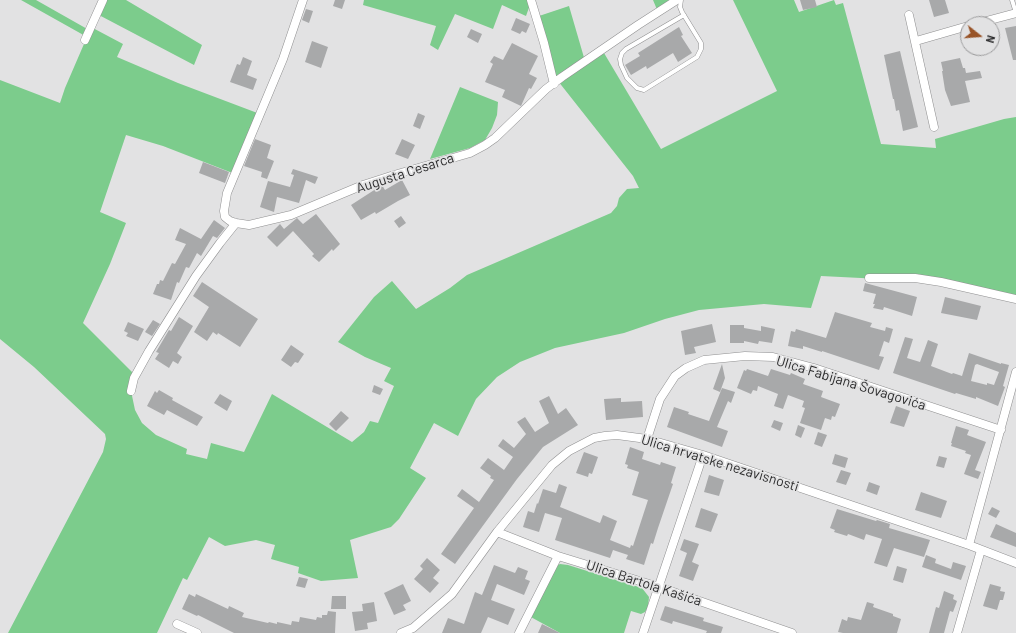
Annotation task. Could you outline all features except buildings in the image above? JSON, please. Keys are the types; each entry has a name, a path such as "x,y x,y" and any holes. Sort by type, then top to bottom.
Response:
{"street":[{"path":"85,40 103,0"},
{"path":"132,391 134,378 149,351 196,276 236,223 230,221 226,217 224,211 227,193 283,59 303,0"},
{"path":"530,0 544,43 554,84"},
{"name":"Augusta Cesarca","path":"236,223 249,224 291,215 363,185 470,153 495,138 554,84 638,25 677,0"},
{"path":"1000,17 1016,13"},
{"path":"909,15 934,127"},
{"path":"916,41 960,28"},
{"path":"869,278 915,278 941,282 1016,299"},
{"name":"Ulica Fabijana Šovagovića","path":"648,439 660,399 675,376 686,368 704,360 745,356 773,357 814,368 1001,430"},
{"path":"969,545 1016,372"},
{"name":"Ulica hrvatske nezavisnosti","path":"402,633 413,628 452,594 497,532 552,465 569,451 594,438 605,436 617,435 648,439 703,455 969,545 1016,563"},
{"path":"643,633 703,455"},
{"name":"Ulica Bartola Kašića","path":"497,532 558,556 658,587 792,633"},
{"path":"957,633 982,550"},
{"path":"519,633 558,556"},
{"path":"177,624 197,633"}],"lane":[{"path":"681,0 680,7 701,43 701,49 697,57 644,90 637,88 627,78 621,65 620,59 622,53 626,49 684,15"},
{"path":"1012,0 1016,13"}],"green space":[{"path":"21,0 36,0 89,30 91,27 123,44 117,57 178,83 260,114 235,174 163,146 126,135 100,212 126,223 110,264 83,323 136,376 131,391 135,410 142,423 156,435 187,449 186,454 207,459 211,443 244,452 272,394 352,442 364,432 370,421 378,423 394,386 384,381 391,368 365,357 338,342 374,297 392,281 416,309 450,288 467,275 611,213 617,206 619,198 627,189 639,188 633,176 558,81 554,84 536,17 569,6 585,61 601,50 604,53 661,149 777,91 733,0 794,0 799,12 834,0 836,5 843,3 881,144 936,148 935,139 1004,119 1016,117 1016,299 941,282 821,276 811,308 764,304 699,310 665,319 624,333 555,348 520,362 497,377 476,399 458,436 434,423 410,468 426,478 399,519 391,527 350,540 358,578 321,581 298,573 299,567 271,559 275,545 256,540 225,546 209,537 187,580 183,578 157,633 8,633 103,452 106,439 105,434 34,367 0,339 0,80 60,103 87,37"},
{"path":"103,0 126,0 202,45 194,65 97,14"},
{"path":"364,0 530,0 531,2 526,16 502,5 493,29 455,14 438,50 430,45 436,26 363,5"},
{"path":"653,0 677,0 658,12"},
{"path":"460,87 498,102 497,115 492,128 485,140 470,148 430,159"},
{"path":"560,564 568,565 642,588 649,597 648,607 645,612 641,614 631,611 624,633 560,633 529,616 556,566"}]}
